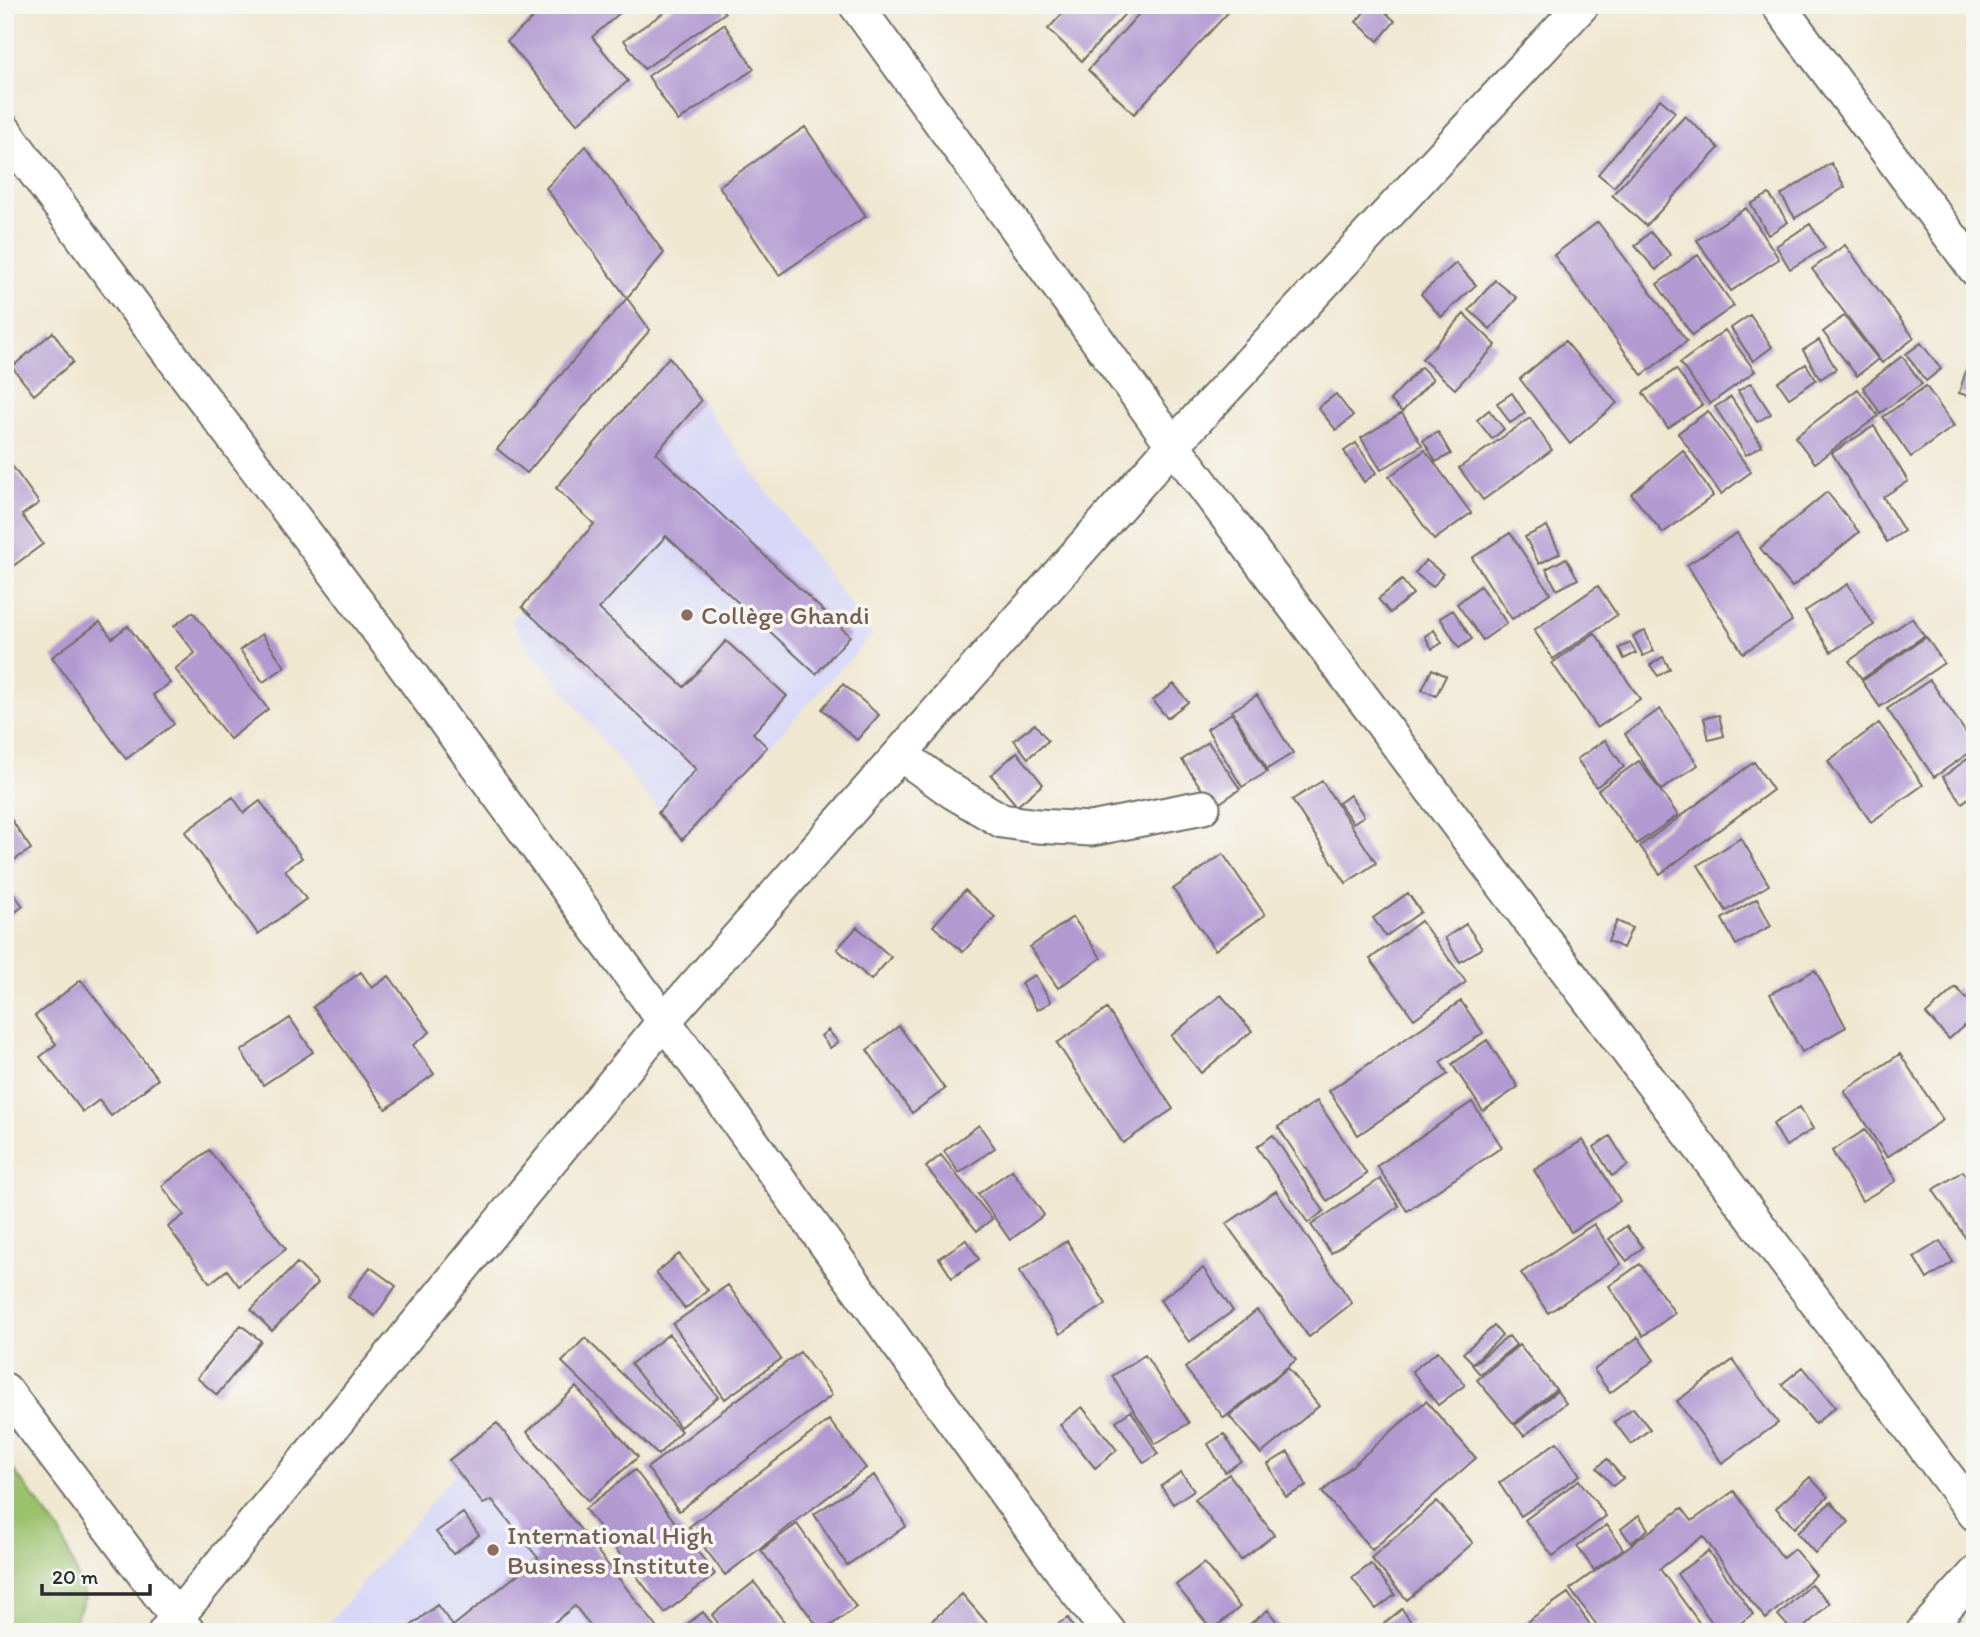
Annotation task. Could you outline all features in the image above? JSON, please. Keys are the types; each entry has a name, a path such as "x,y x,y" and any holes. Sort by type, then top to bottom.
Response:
{"street":[{"path":"856,5 1173,445 1975,1514"},
{"path":"5,1390 177,1627 665,1020 1173,445 1582,5"},
{"path":"1778,5 1975,270"},
{"path":"5,131 665,1020 1077,1592 1109,1632"},
{"path":"900,754 953,792 1002,821 1091,829 1203,807"},
{"path":"1923,1632 1975,1574"}],"shaded area":[{"name":"Collège Ghandi","path":"701,401 872,635 682,840 510,622"},
{"name":"International High Business Institute","path":"497,1423 660,1632 321,1632 457,1472 449,1460"}],"green space":[{"path":"5,1459 61,1533 85,1597 70,1632 5,1632"}],"building":[{"path":"548,5 629,5 592,37 628,81 577,124 507,41"},
{"path":"675,5 720,5 725,13 644,69 624,40"},
{"path":"1070,5 1133,5 1082,61 1048,29"},
{"path":"1147,5 1235,5 1134,114 1088,70"},
{"path":"1370,5 1377,5 1395,21 1378,41 1356,22"},
{"path":"724,24 754,69 678,121 648,76"},
{"path":"1660,99 1675,112 1614,187 1598,174"},
{"path":"1685,116 1719,148 1646,226 1612,195"},
{"path":"805,127 866,216 779,275 719,186"},
{"path":"586,146 664,253 627,298 546,188"},
{"path":"1831,163 1845,187 1795,218 1781,195"},
{"path":"1769,194 1788,222 1768,235 1751,204"},
{"path":"1746,208 1779,259 1731,291 1697,240"},
{"path":"1598,222 1687,341 1642,375 1554,255"},
{"path":"1810,224 1825,248 1790,269 1776,246"},
{"path":"1650,232 1671,255 1656,270 1635,246"},
{"path":"1845,245 1914,338 1882,363 1812,269"},
{"path":"1698,255 1734,306 1692,335 1657,284"},
{"path":"1456,263 1476,285 1441,317 1421,294"},
{"path":"1495,280 1517,298 1490,329 1469,310"},
{"path":"627,298 650,330 527,473 497,449"},
{"path":"1464,314 1496,345 1455,389 1422,359"},
{"path":"1750,315 1772,347 1753,361 1731,328"},
{"path":"1844,316 1878,359 1857,376 1823,332"},
{"path":"1725,330 1755,371 1710,404 1680,363"},
{"path":"53,332 73,362 34,395 12,367"},
{"path":"1819,340 1836,369 1820,379 1803,350"},
{"path":"1565,341 1617,403 1570,444 1520,379"},
{"path":"1921,343 1941,369 1926,381 1906,354"},
{"path":"1902,356 1922,384 1880,413 1863,387"},
{"path":"669,357 701,401 656,453 850,636 816,674 666,536 599,609 684,687 726,641 787,696 753,733 767,747 682,840 658,813 696,769 522,607 594,524 556,488"},
{"path":"1969,361 1975,363 1975,398 1959,393"},
{"path":"1806,364 1816,380 1789,398 1778,382"},
{"path":"1421,367 1433,379 1402,412 1390,400"},
{"path":"1676,369 1702,405 1668,428 1643,393"},
{"path":"1751,383 1771,414 1757,422 1738,391"},
{"path":"1926,386 1954,426 1911,457 1883,417"},
{"path":"1858,389 1878,416 1815,463 1795,437"},
{"path":"1512,393 1525,413 1510,423 1497,403"},
{"path":"1336,394 1353,416 1336,430 1318,408"},
{"path":"1731,397 1762,446 1746,455 1715,407"},
{"path":"1489,410 1504,429 1492,439 1477,420"},
{"path":"1708,411 1751,472 1721,494 1678,433"},
{"path":"1402,413 1422,445 1381,470 1361,438"},
{"path":"1530,418 1552,450 1483,500 1459,468"},
{"path":"1874,426 1908,481 1883,497 1904,531 1887,542 1832,453"},
{"path":"1438,432 1451,454 1436,462 1423,440"},
{"path":"1356,443 1376,473 1364,482 1344,451"},
{"path":"1425,450 1471,513 1434,540 1389,477"},
{"path":"1683,450 1713,496 1663,533 1631,494"},
{"path":"5,456 39,503 22,515 43,544 5,572"},
{"path":"1827,492 1859,532 1792,587 1760,548"},
{"path":"1547,526 1560,553 1539,564 1525,537"},
{"path":"1510,533 1550,593 1512,619 1472,558"},
{"path":"1737,533 1792,621 1743,653 1687,565"},
{"path":"1566,558 1578,579 1557,590 1546,569"},
{"path":"1426,560 1443,574 1433,587 1415,573"},
{"path":"1402,580 1413,594 1390,613 1378,599"},
{"path":"1848,584 1874,625 1831,652 1805,611"},
{"path":"1480,586 1507,623 1483,640 1457,604"},
{"path":"1598,586 1617,615 1553,659 1534,630"},
{"path":"1453,610 1472,639 1459,648 1440,618"},
{"path":"193,612 268,709 230,739 175,669 195,653 174,626"},
{"path":"1912,618 1924,636 1862,679 1849,661"},
{"path":"100,622 112,638 128,626 170,683 153,695 174,724 126,759 52,657"},
{"path":"1434,630 1442,643 1432,649 1425,636"},
{"path":"1645,631 1654,651 1643,656 1633,636"},
{"path":"1595,633 1640,699 1597,728 1552,663"},
{"path":"262,634 285,667 263,682 240,650"},
{"path":"1926,637 1944,663 1880,707 1862,681"},
{"path":"1630,643 1636,653 1624,659 1619,648"},
{"path":"1663,657 1670,669 1658,676 1650,665"},
{"path":"1432,669 1446,676 1436,696 1422,690"},
{"path":"1930,680 1975,746 1975,749 1934,777 1887,709"},
{"path":"843,684 879,715 857,740 822,709"},
{"path":"1174,684 1188,702 1167,718 1153,700"},
{"path":"1257,695 1293,753 1267,769 1232,711"},
{"path":"1660,709 1698,765 1661,790 1625,734"},
{"path":"1232,713 1267,772 1242,787 1207,729"},
{"path":"1719,715 1724,736 1709,740 1704,718"},
{"path":"1879,723 1923,785 1871,822 1828,761"},
{"path":"1035,724 1048,741 1028,758 1014,740"},
{"path":"1605,740 1624,767 1596,787 1577,759"},
{"path":"1208,742 1240,789 1214,807 1182,760"},
{"path":"1017,752 1043,784 1017,806 991,775"},
{"path":"1975,753 1975,793 1962,803 1943,777"},
{"path":"1639,761 1678,815 1637,844 1598,790"},
{"path":"1754,762 1773,790 1660,874 1640,846"},
{"path":"1322,781 1376,863 1346,883 1292,800"},
{"path":"1350,795 1364,816 1353,823 1339,803"},
{"path":"233,797 244,813 260,801 302,858 285,870 306,899 258,934 185,832"},
{"path":"5,810 31,849 5,866"},
{"path":"1741,838 1769,885 1726,911 1698,865"},
{"path":"1223,854 1265,915 1215,950 1173,889"},
{"path":"5,883 23,906 5,920"},
{"path":"965,890 995,917 963,952 933,926"},
{"path":"1408,893 1421,912 1386,936 1373,918"},
{"path":"1757,899 1771,926 1736,945 1722,919"},
{"path":"1073,917 1101,958 1058,988 1030,947"},
{"path":"1421,921 1466,982 1414,1019 1370,959"},
{"path":"1617,921 1632,928 1623,948 1608,941"},
{"path":"1466,924 1482,948 1460,962 1445,938"},
{"path":"857,927 891,957 871,980 837,949"},
{"path":"1815,970 1846,1027 1802,1052 1770,994"},
{"path":"361,972 372,988 389,976 430,1032 413,1045 434,1074 386,1109 313,1007"},
{"path":"1035,975 1051,1002 1037,1010 1021,983"},
{"path":"81,980 158,1079 111,1116 99,1100 83,1112 40,1057 56,1044 35,1016"},
{"path":"1956,987 1975,1008 1975,1016 1949,1039 1926,1014"},
{"path":"1221,995 1252,1031 1201,1073 1171,1036"},
{"path":"1461,1001 1483,1033 1440,1062 1448,1074 1358,1135 1329,1091"},
{"path":"1107,1009 1173,1109 1123,1143 1057,1043"},
{"path":"290,1018 313,1052 263,1085 241,1051"},
{"path":"899,1026 945,1089 912,1113 867,1050"},
{"path":"828,1030 838,1042 830,1048 821,1036"},
{"path":"1487,1040 1518,1087 1483,1111 1452,1064"},
{"path":"1900,1054 1943,1120 1887,1157 1844,1091"},
{"path":"1317,1101 1367,1174 1327,1201 1278,1127"},
{"path":"1472,1102 1502,1147 1407,1211 1377,1166"},
{"path":"1800,1107 1813,1129 1786,1146 1773,1124"},
{"path":"979,1125 995,1148 959,1173 944,1151"},
{"path":"1865,1130 1896,1181 1862,1201 1832,1151"},
{"path":"1273,1135 1324,1211 1308,1223 1257,1147"},
{"path":"1610,1136 1628,1165 1612,1176 1594,1147"},
{"path":"1583,1140 1620,1201 1571,1232 1534,1170"},
{"path":"209,1150 286,1249 239,1286 227,1270 210,1283 168,1227 184,1215 162,1186"},
{"path":"941,1155 992,1219 977,1231 926,1167"},
{"path":"1012,1170 1044,1215 1010,1240 978,1194"},
{"path":"1963,1171 1975,1189 1975,1252 1933,1190"},
{"path":"1380,1179 1399,1206 1331,1253 1311,1225"},
{"path":"1276,1191 1352,1303 1309,1337 1226,1224"},
{"path":"1594,1224 1621,1264 1548,1313 1521,1273"},
{"path":"1626,1226 1643,1247 1627,1261 1609,1239"},
{"path":"966,1240 979,1259 952,1278 939,1258"},
{"path":"1067,1241 1106,1304 1060,1334 1019,1271"},
{"path":"1940,1241 1953,1262 1927,1279 1914,1257"},
{"path":"679,1254 708,1290 685,1309 656,1273"},
{"path":"297,1263 318,1283 272,1331 251,1310"},
{"path":"1640,1264 1675,1313 1643,1336 1609,1286"},
{"path":"370,1267 396,1286 375,1316 348,1297"},
{"path":"1203,1268 1233,1311 1189,1342 1160,1300"},
{"path":"728,1285 781,1359 725,1399 673,1324"},
{"path":"1257,1310 1296,1360 1224,1418 1185,1368"},
{"path":"241,1325 261,1341 217,1395 197,1378"},
{"path":"1494,1326 1502,1336 1473,1363 1463,1353"},
{"path":"669,1334 718,1397 680,1427 631,1364"},
{"path":"1509,1336 1516,1345 1480,1374 1472,1365"},
{"path":"1638,1337 1654,1360 1610,1393 1594,1370"},
{"path":"585,1338 681,1431 658,1455 562,1362"},
{"path":"1519,1345 1556,1389 1514,1424 1477,1380"},
{"path":"1438,1351 1465,1385 1438,1405 1412,1371"},
{"path":"800,1352 832,1395 679,1511 647,1468"},
{"path":"1145,1355 1189,1423 1155,1444 1112,1376"},
{"path":"1733,1360 1778,1423 1722,1463 1677,1401"},
{"path":"1803,1367 1835,1407 1815,1424 1782,1384"},
{"path":"1288,1368 1319,1406 1261,1454 1229,1416"},
{"path":"576,1387 638,1457 588,1501 527,1432"},
{"path":"1557,1391 1566,1403 1524,1436 1515,1425"},
{"path":"1426,1401 1476,1458 1372,1550 1322,1492"},
{"path":"1082,1407 1117,1450 1095,1468 1060,1425"},
{"path":"1633,1408 1650,1429 1631,1444 1614,1422"},
{"path":"1131,1411 1158,1454 1144,1463 1116,1421"},
{"path":"829,1420 866,1468 725,1575 689,1527"},
{"path":"497,1423 660,1632 595,1632 575,1606 542,1632 403,1632 437,1605 453,1626 538,1558 492,1500 483,1504 449,1460"},
{"path":"1224,1434 1241,1461 1225,1472 1208,1444"},
{"path":"1557,1442 1580,1475 1521,1516 1499,1483"},
{"path":"1288,1452 1307,1486 1286,1497 1268,1464"},
{"path":"1607,1459 1623,1478 1613,1486 1597,1468"},
{"path":"635,1470 715,1574 665,1613 585,1509"},
{"path":"1181,1472 1194,1490 1173,1504 1161,1486"},
{"path":"1229,1474 1274,1535 1241,1560 1195,1499"},
{"path":"874,1475 906,1526 847,1565 814,1514"},
{"path":"1810,1477 1828,1497 1794,1528 1776,1508"},
{"path":"1579,1480 1606,1516 1553,1556 1525,1520"},
{"path":"1734,1491 1783,1558 1794,1549 1816,1575 1766,1619 1703,1536 1660,1569 1706,1632 1602,1632 1570,1589 1682,1508 1692,1521"},
{"path":"1437,1501 1473,1543 1407,1600 1371,1558"},
{"path":"1831,1502 1849,1522 1815,1553 1797,1533"},
{"path":"463,1513 479,1535 453,1554 436,1532"},
{"path":"1639,1515 1648,1529 1631,1543 1621,1529"},
{"path":"797,1524 856,1607 822,1632 761,1550"},
{"path":"1607,1525 1623,1549 1594,1570 1577,1546"},
{"path":"1708,1551 1753,1614 1728,1632 1719,1632 1677,1574"},
{"path":"1204,1563 1240,1607 1212,1630 1176,1585"},
{"path":"1371,1564 1395,1595 1376,1609 1352,1578"},
{"path":"754,1582 792,1632 725,1632 712,1615"},
{"path":"1811,1584 1830,1603 1799,1632 1793,1632 1778,1615"},
{"path":"1568,1593 1595,1632 1512,1632"},
{"path":"962,1594 995,1632 919,1632"},
{"path":"1402,1609 1411,1622 1399,1632 1373,1632"},
{"path":"1268,1610 1284,1632 1256,1632 1250,1624"},
{"path":"703,1612 719,1632 677,1632"},
{"path":"1068,1618 1076,1632 1044,1632"}],"place":[{"name":"Collège Ghandi","path":"687,615"},
{"name":"International High Business Institute","path":"493,1550"}]}
